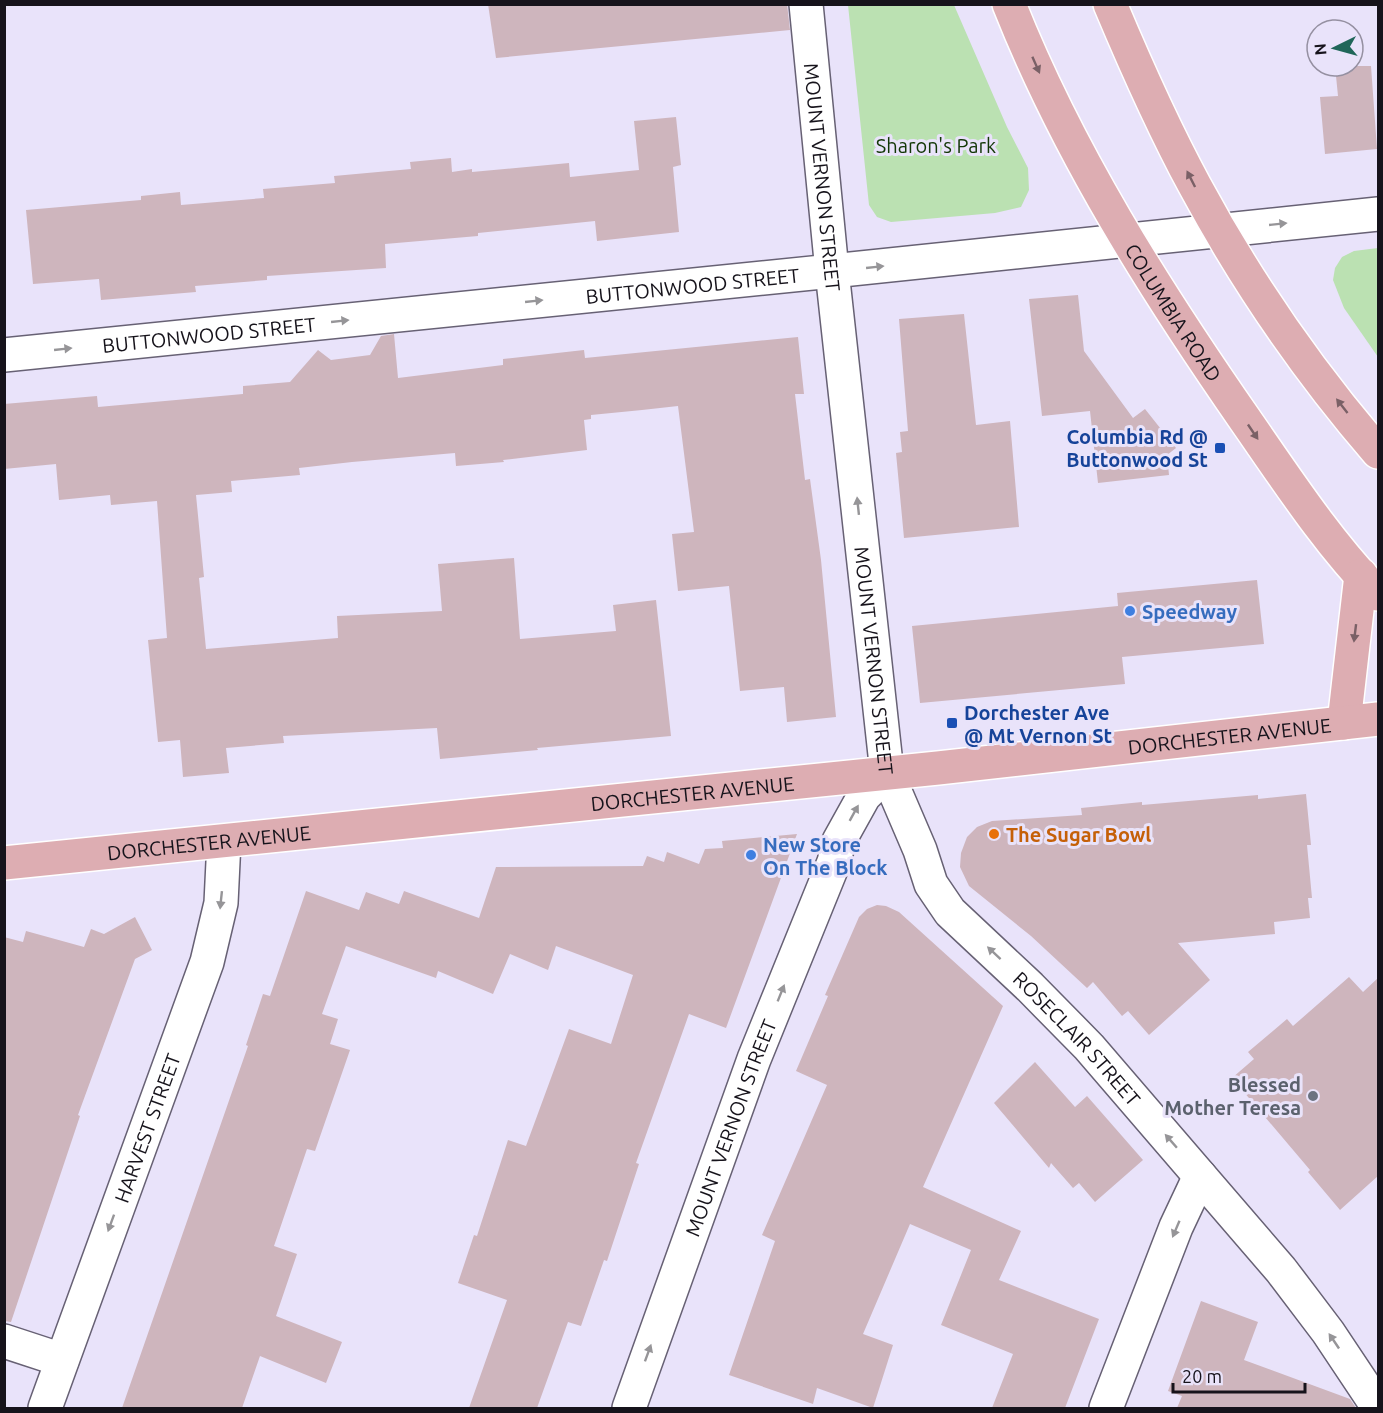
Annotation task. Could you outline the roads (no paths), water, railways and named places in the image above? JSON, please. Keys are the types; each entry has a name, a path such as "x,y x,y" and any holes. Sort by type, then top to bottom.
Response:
{"main road":[{"name":"COLUMBIA ROAD","path":"1009,4 1052,100 1128,240 1186,335 1274,462 1370,584"},
{"path":"1110,4 1164,124 1220,230 1279,321 1378,452"},
{"path":"1344,723 1370,584"},
{"name":"DORCHESTER AVENUE","path":"4,862 887,773 1378,719"}],"street":[{"name":"MOUNT VERNON STREET","path":"628,1408 754,1059 834,862 839,841 864,796 887,773 832,271 806,4"},
{"name":"BUTTONWOOD STREET","path":"4,355 1378,213"},
{"name":"ROSECLAIR STREET","path":"887,773 920,850 931,884 950,912 1030,987 1089,1047 1288,1279 1328,1332 1378,1407"},
{"name":"HARVEST STREET","path":"45,1408 207,962 221,903 224,841"},
{"path":"1106,1408 1172,1238 1200,1176"},
{"path":"4,1341 62,1360"}],"place":[{"name":"Columbia Rd @ Buttonwood St","path":"1220,448"},
{"name":"Speedway","path":"1130,611"},
{"name":"Dorchester Ave @ Mt Vernon St","path":"952,723"},
{"name":"The Sugar Bowl","path":"994,834"},
{"name":"New Store On The Block","path":"751,855"},
{"name":"Blessed Mother Teresa","path":"1313,1096"}],"park label":[{"name":"Sharon's Park","path":"936,145"}]}
